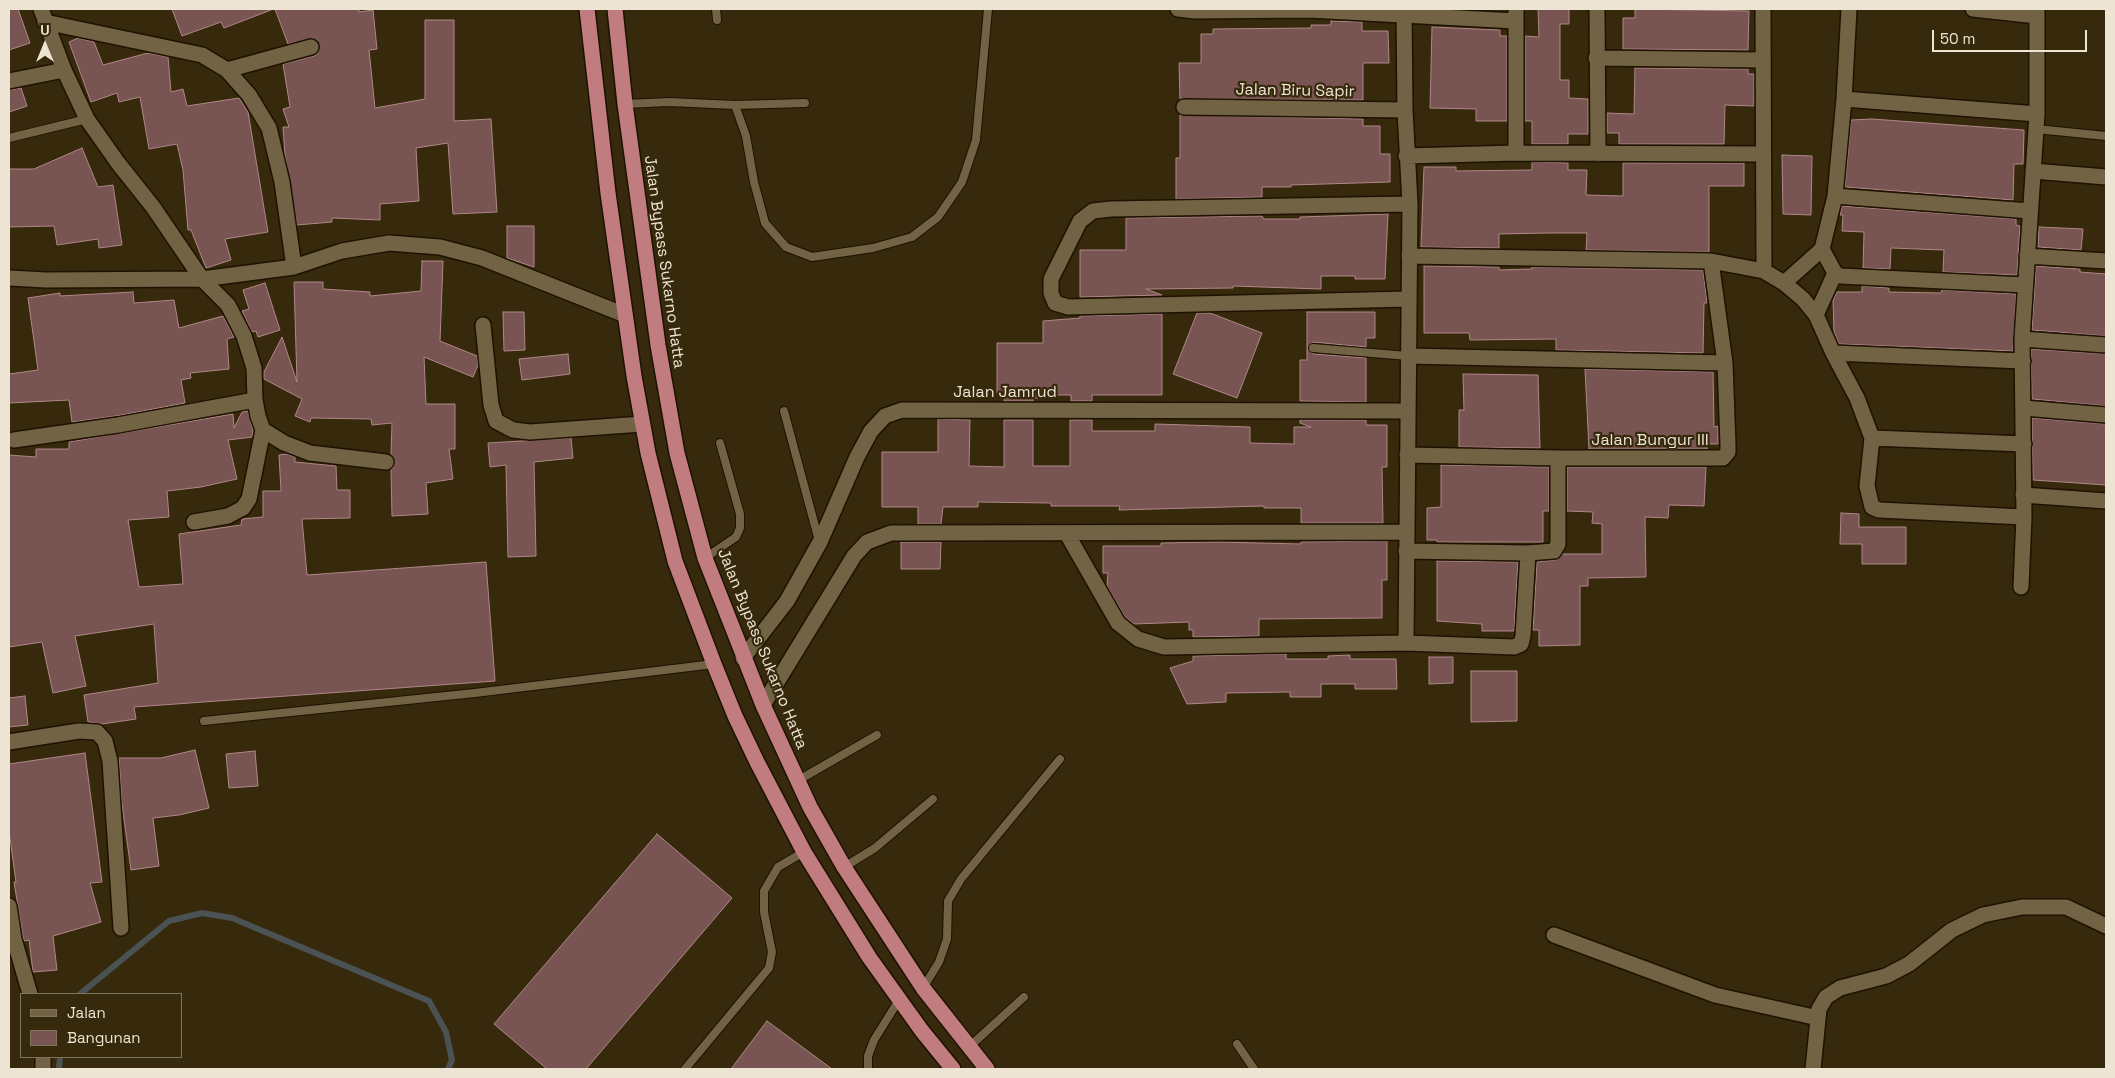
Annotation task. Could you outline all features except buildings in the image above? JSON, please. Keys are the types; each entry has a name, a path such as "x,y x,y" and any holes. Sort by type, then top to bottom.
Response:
{"highway":[{"path":"587,9 608,193 642,424 676,561 714,664 757,762 804,852 845,920 899,1000 952,1069"},
{"name":"Jalan Bypass Sukarno Hatta","path":"615,9 625,104 666,391 679,461 705,558 762,705 797,780 844,867 923,988 988,1069"}],"street":[{"path":"1178,9 1195,11 1309,10 1516,15 1516,153"},
{"path":"1597,9 1598,154"},
{"path":"1762,9 1764,271"},
{"path":"1784,283 1822,249 1835,196 1844,99 1849,9"},
{"path":"1972,9 2037,12 2036,122 2022,339 2024,517 2020,587"},
{"path":"1404,12 1406,156 1410,204 1408,256 1406,643"},
{"path":"43,15 202,55 227,70 249,95 269,128 282,182 294,267"},
{"path":"43,15 64,70 87,119 118,163 153,207 202,279 228,305 244,336 254,368 255,400 263,430 249,499 244,508 228,516 194,522"},
{"path":"227,70 311,47"},
{"path":"1596,58 1763,60"},
{"path":"9,81 64,70"},
{"path":"1844,99 2036,122"},
{"name":"Jalan Biru Sapir","path":"1184,107 1405,110"},
{"path":"1406,156 1516,153 1763,154"},
{"path":"2033,171 2104,180"},
{"path":"1835,196 2030,211"},
{"path":"1408,298 1068,307 1055,303 1051,293 1051,279 1080,221 1093,211 1111,208 1410,204"},
{"path":"9,278 46,280 202,279 294,267 342,251 389,244 440,247 482,258 625,315"},
{"path":"1822,249 1835,273 1840,276 2025,285"},
{"path":"1408,256 1711,261 1764,271 1784,283 1803,299 1816,315 1833,353 1857,398 1872,438 1867,486 1869,501 1872,507 1879,510 2024,517"},
{"path":"2027,256 2106,262"},
{"name":"Jalan Bungur III","path":"1407,455 1558,458 1723,458 1728,452 1725,363 1711,261"},
{"path":"1816,315 1835,273"},
{"path":"483,324 491,405 496,421 513,430 530,432 642,424"},
{"path":"2022,339 2106,345"},
{"path":"1833,353 2023,361"},
{"path":"1408,356 1725,363"},
{"path":"14,440 118,425 255,400"},
{"path":"2024,408 2106,415"},
{"name":"Jalan Jamrud","path":"743,658 787,601 820,542 856,457 870,431 885,416 902,410 1408,411"},
{"path":"263,430 284,443 310,453 386,462"},
{"path":"1872,438 2024,444"},
{"path":"1406,551 1528,553 1554,551 1558,544 1558,458"},
{"path":"2023,495 2106,501"},
{"path":"762,705 854,556 867,542 892,533 917,531 1067,534 1406,532"},
{"path":"1067,534 1118,622 1138,639 1164,647 1406,643 1514,647 1521,644 1523,636 1528,553"},
{"path":"9,742 79,731 97,732 105,741 110,761 121,928"},
{"path":"9,906 14,939 30,993"},
{"path":"1813,1069 1819,1009 1826,998 1840,988 1894,972 1909,964 1952,930 1983,915 2022,907 2066,907 2106,926"},
{"path":"1554,934 1715,995 1818,1018"}],"lane":[{"path":"716,9 717,20"},
{"path":"736,105 746,136 754,182 765,223 786,246 812,258 873,248 912,237 938,217 962,182 976,140 988,9"},
{"path":"625,104 669,102 736,105 805,103"},
{"path":"9,138 87,119"},
{"path":"2036,122 2106,136"},
{"path":"1313,348 1408,356"},
{"path":"784,411 820,542"},
{"path":"705,558 736,537 740,528 740,514 720,443"},
{"path":"204,721 474,693 714,664"},
{"path":"797,780 877,735"},
{"path":"923,988 940,962 947,939 948,901 961,879 1060,759"},
{"path":"844,867 875,848 933,799"},
{"path":"685,1069 769,968 772,952 764,912 764,891 778,868 804,852"},
{"path":"969,1047 1024,998"},
{"path":"868,1069 868,1056 874,1040 899,1000"},
{"path":"1237,1044 1254,1069"}],"waterway":[{"path":"81,993 169,921 202,913 232,918 429,1001 446,1032 452,1060 448,1069"},
{"path":"59,1069 60,1058"}]}
